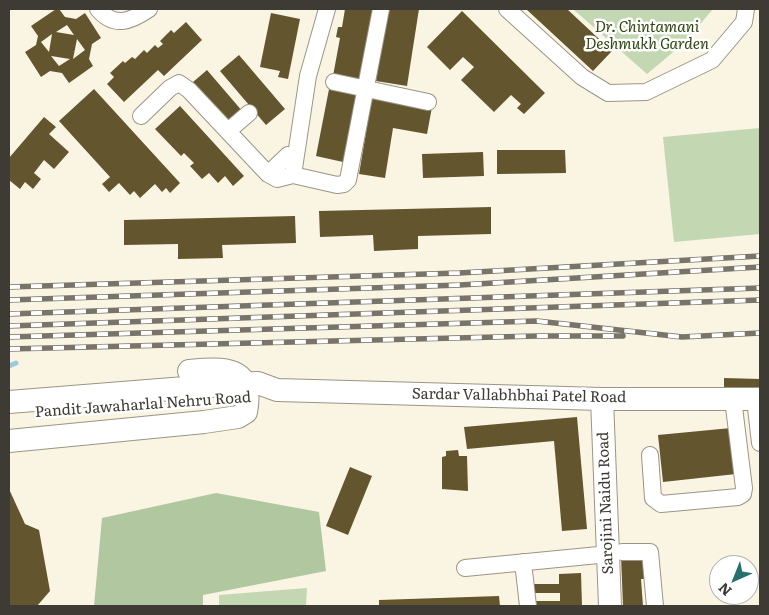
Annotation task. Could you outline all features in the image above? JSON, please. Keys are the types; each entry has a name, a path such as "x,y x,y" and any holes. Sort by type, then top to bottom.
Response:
{"main road":[{"path":"9,388 223,368 238,376 246,391 246,412 238,417 9,441"},
{"name":"Sardar Vallabhbhai Patel Road","path":"246,391 258,383 277,390 602,399 749,399"},
{"name":"Pandit Jawaharlal Nehru Road","path":"9,402 206,385 246,391"},
{"name":"Pandit Jawaharlal Nehru Road","path":"9,415 207,398 246,391"},
{"name":"Sarojini Naidu Road","path":"602,399 615,553 610,606"}],"street":[{"path":"98,9 107,20 116,22 139,15 148,9"},
{"path":"293,175 308,76 327,9"},
{"path":"141,116 170,88 179,83 277,165 277,179 293,175 337,185 344,184 348,180 381,9"},
{"path":"508,9 582,77 608,93 646,92 712,60 744,22 746,9"},
{"path":"334,82 428,102"},
{"path":"232,128 249,113"},
{"path":"749,399 760,443"},
{"path":"650,455 653,498 660,504 738,497 743,494 744,488 749,399"},
{"path":"464,568 615,553 650,552 655,606"},
{"path":"523,562 528,606"}],"green space":[{"name":"Dr. Chintamani Deshmukh Garden","path":"573,9 713,9 684,43 647,74"},
{"path":"760,128 760,234 674,242 663,137"},
{"path":"216,493 319,512 326,571 203,595 203,606 94,606 102,518"},
{"path":"307,588 306,606 219,606 219,595"}],"building":[{"path":"56,9 59,9 65,17 76,19 85,13 101,38 92,44 89,59 93,66 69,83 62,73 50,71 41,77 25,52 36,45 38,36 31,26","holes":["67,25 74,35 56,32","52,34 49,52 41,42","77,39 85,50 73,59","51,56 70,59 59,66"]},
{"path":"345,9 374,9 360,81 333,76 340,38 336,37 338,27 342,27"},
{"path":"388,9 419,9 407,86 376,81"},
{"path":"526,9 567,9 612,51 593,71"},
{"path":"462,11 545,93 524,114 517,108 521,104 511,95 494,112 461,80 474,67 463,57 450,70 427,47"},
{"path":"271,13 300,19 288,79 278,77 280,71 260,67"},
{"path":"186,22 202,40 164,76 158,70 124,102 107,84 114,77 110,73 123,61 125,63 132,57 135,59 144,50 147,53 155,45 158,48 163,44 160,41 171,30 174,33"},
{"path":"239,55 285,109 266,125 220,71"},
{"path":"207,70 243,112 229,124 193,82"},
{"path":"330,84 358,90 343,162 316,156"},
{"path":"94,89 180,183 170,193 166,188 162,192 155,184 140,198 134,191 130,195 119,183 109,192 102,184 110,177 59,121"},
{"path":"372,97 432,107 427,134 393,128 385,178 359,174"},
{"path":"180,106 244,176 233,186 225,176 218,183 209,173 202,179 190,166 194,163 184,153 181,156 155,129"},
{"path":"44,117 56,127 49,134 69,152 54,169 44,160 34,173 41,179 33,189 25,182 20,189 9,180 9,158"},
{"path":"497,150 565,150 566,173 497,174"},
{"path":"483,152 484,176 423,178 422,154"},
{"path":"491,207 491,234 418,236 418,249 374,251 373,235 320,237 319,211"},
{"path":"295,216 296,243 222,245 223,258 178,259 178,244 124,245 124,220"},
{"path":"724,378 760,379 760,388 724,387"},
{"path":"577,417 587,529 562,531 554,441 467,449 464,427"},
{"path":"731,428 736,474 663,482 658,435"},
{"path":"458,450 459,456 467,456 468,491 442,489 442,457 446,456 446,451"},
{"path":"350,467 372,476 348,535 326,526"},
{"path":"9,489 25,524 39,530 50,591 37,606 9,606"},
{"path":"643,555 645,579 641,579 643,606 623,606 621,556"},
{"path":"581,573 582,606 537,606 536,601 560,601 560,593 529,593 529,584 559,584 559,574"},
{"path":"499,596 500,606 379,606 379,600"}],"waterway":[{"path":"9,366 16,363"}],"railway":[{"path":"9,287 459,273 760,256"},
{"path":"9,300 460,285 760,267"},
{"path":"9,314 760,288"},
{"path":"9,326 760,300"},
{"path":"9,337 537,321 682,337 760,333"},
{"path":"9,349 537,336 623,336"}]}
